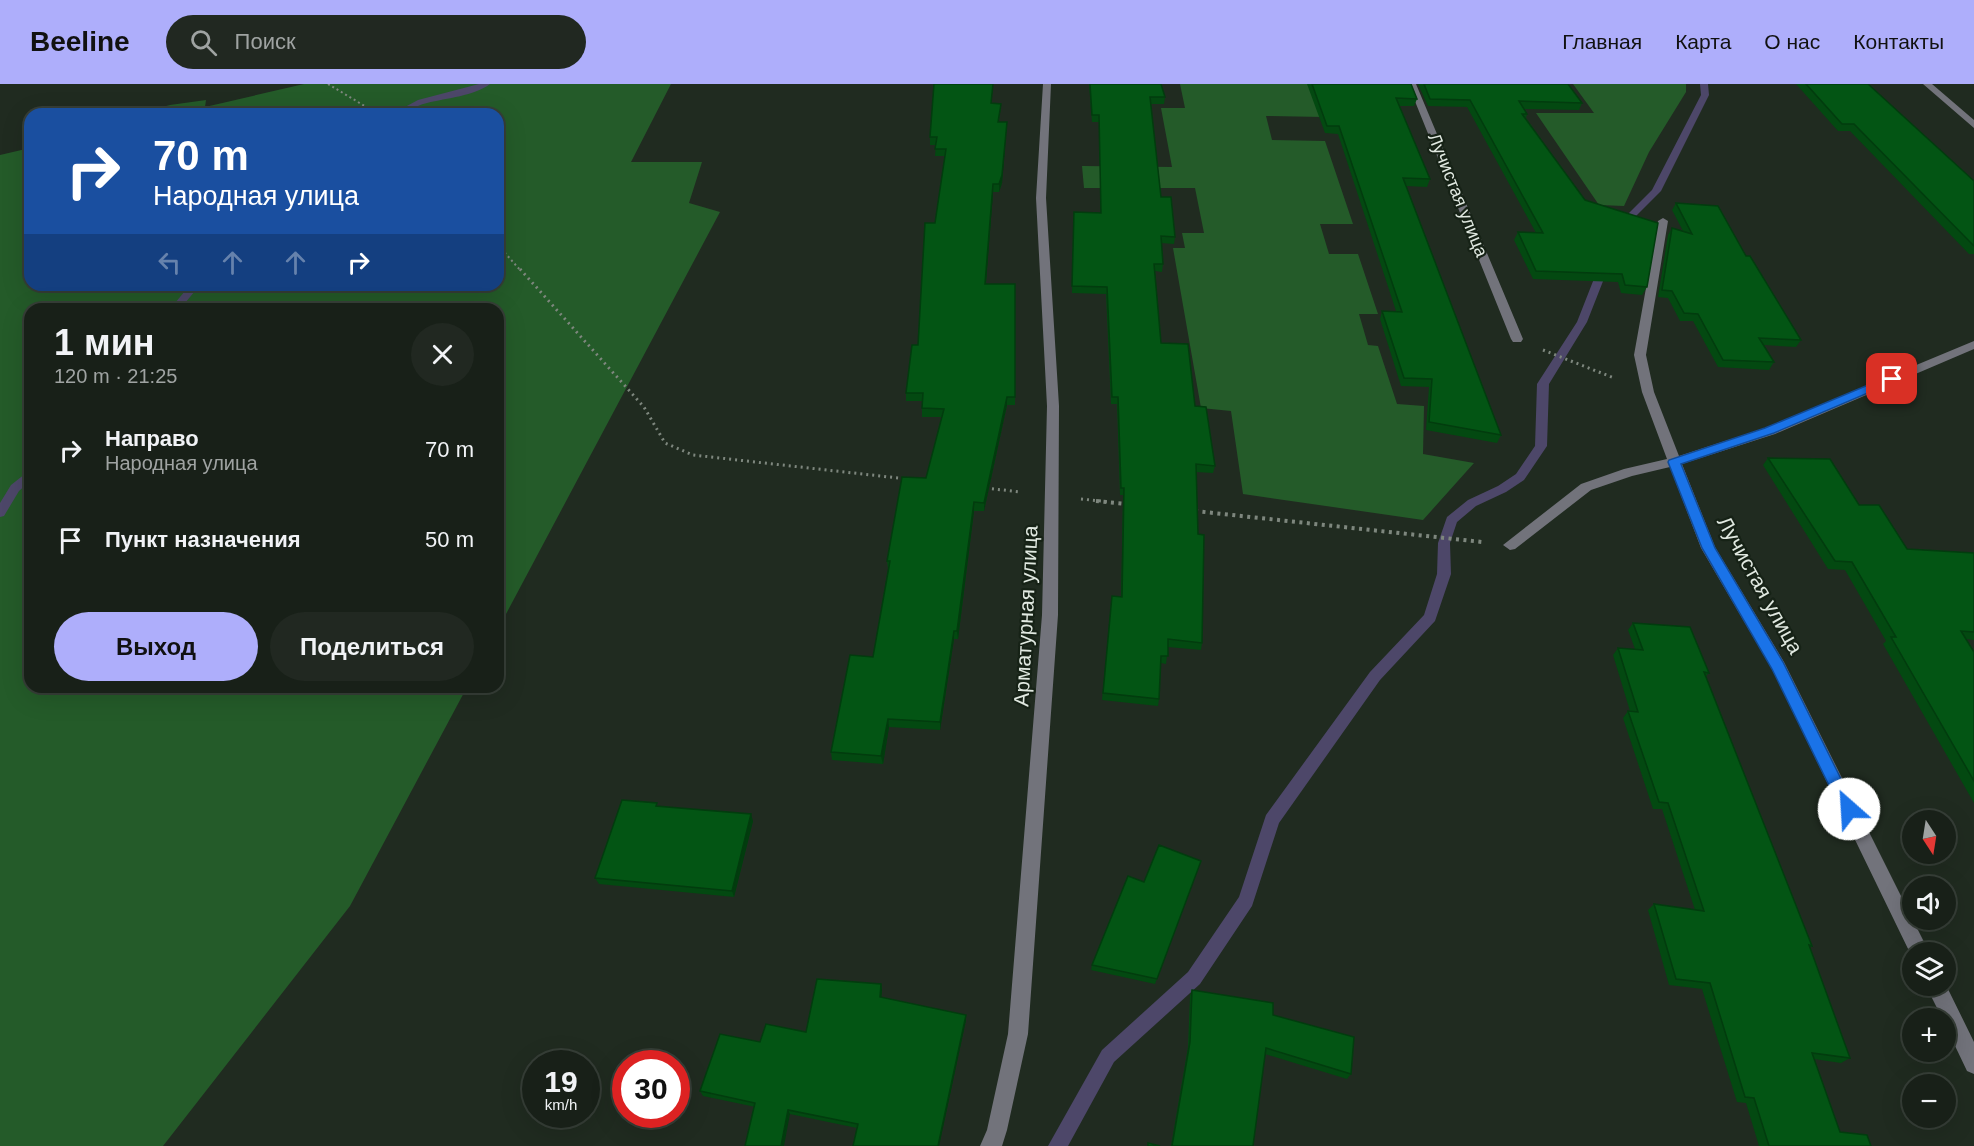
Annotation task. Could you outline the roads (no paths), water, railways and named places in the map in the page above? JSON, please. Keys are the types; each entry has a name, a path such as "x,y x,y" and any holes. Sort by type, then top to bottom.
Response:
{"street":[{"name":"Арматурная улица","path":"991,1146 997,1130 1018,1034 1050,615 1053,406 1041,198 1047,84"},
{"name":"Лучистая улица","path":"1412,84 1516,339"},
{"path":"1927,84 1974,125"},
{"name":"Лучистая улица","path":"1662,221 1640,355 1648,392 1708,548 1778,666 1915,942"},
{"path":"1510,545 1586,487 1629,471 1674,462 1770,431 1974,345"},
{"path":"1941,996 1974,1064"}],"waterway":[{"path":"408,108 421,102 486,84"},
{"path":"1619,228 1656,191 1705,95 1704,84"},
{"path":"1058,1146 1108,1056 1194,978 1246,901 1272,820 1375,676 1430,617 1444,574 1444,543 1451,520 1472,503 1502,489 1520,477 1541,446 1543,384 1582,322 1604,266"},
{"path":"180,303 190,291"},
{"path":"0,513 15,488 24,480"}]}
